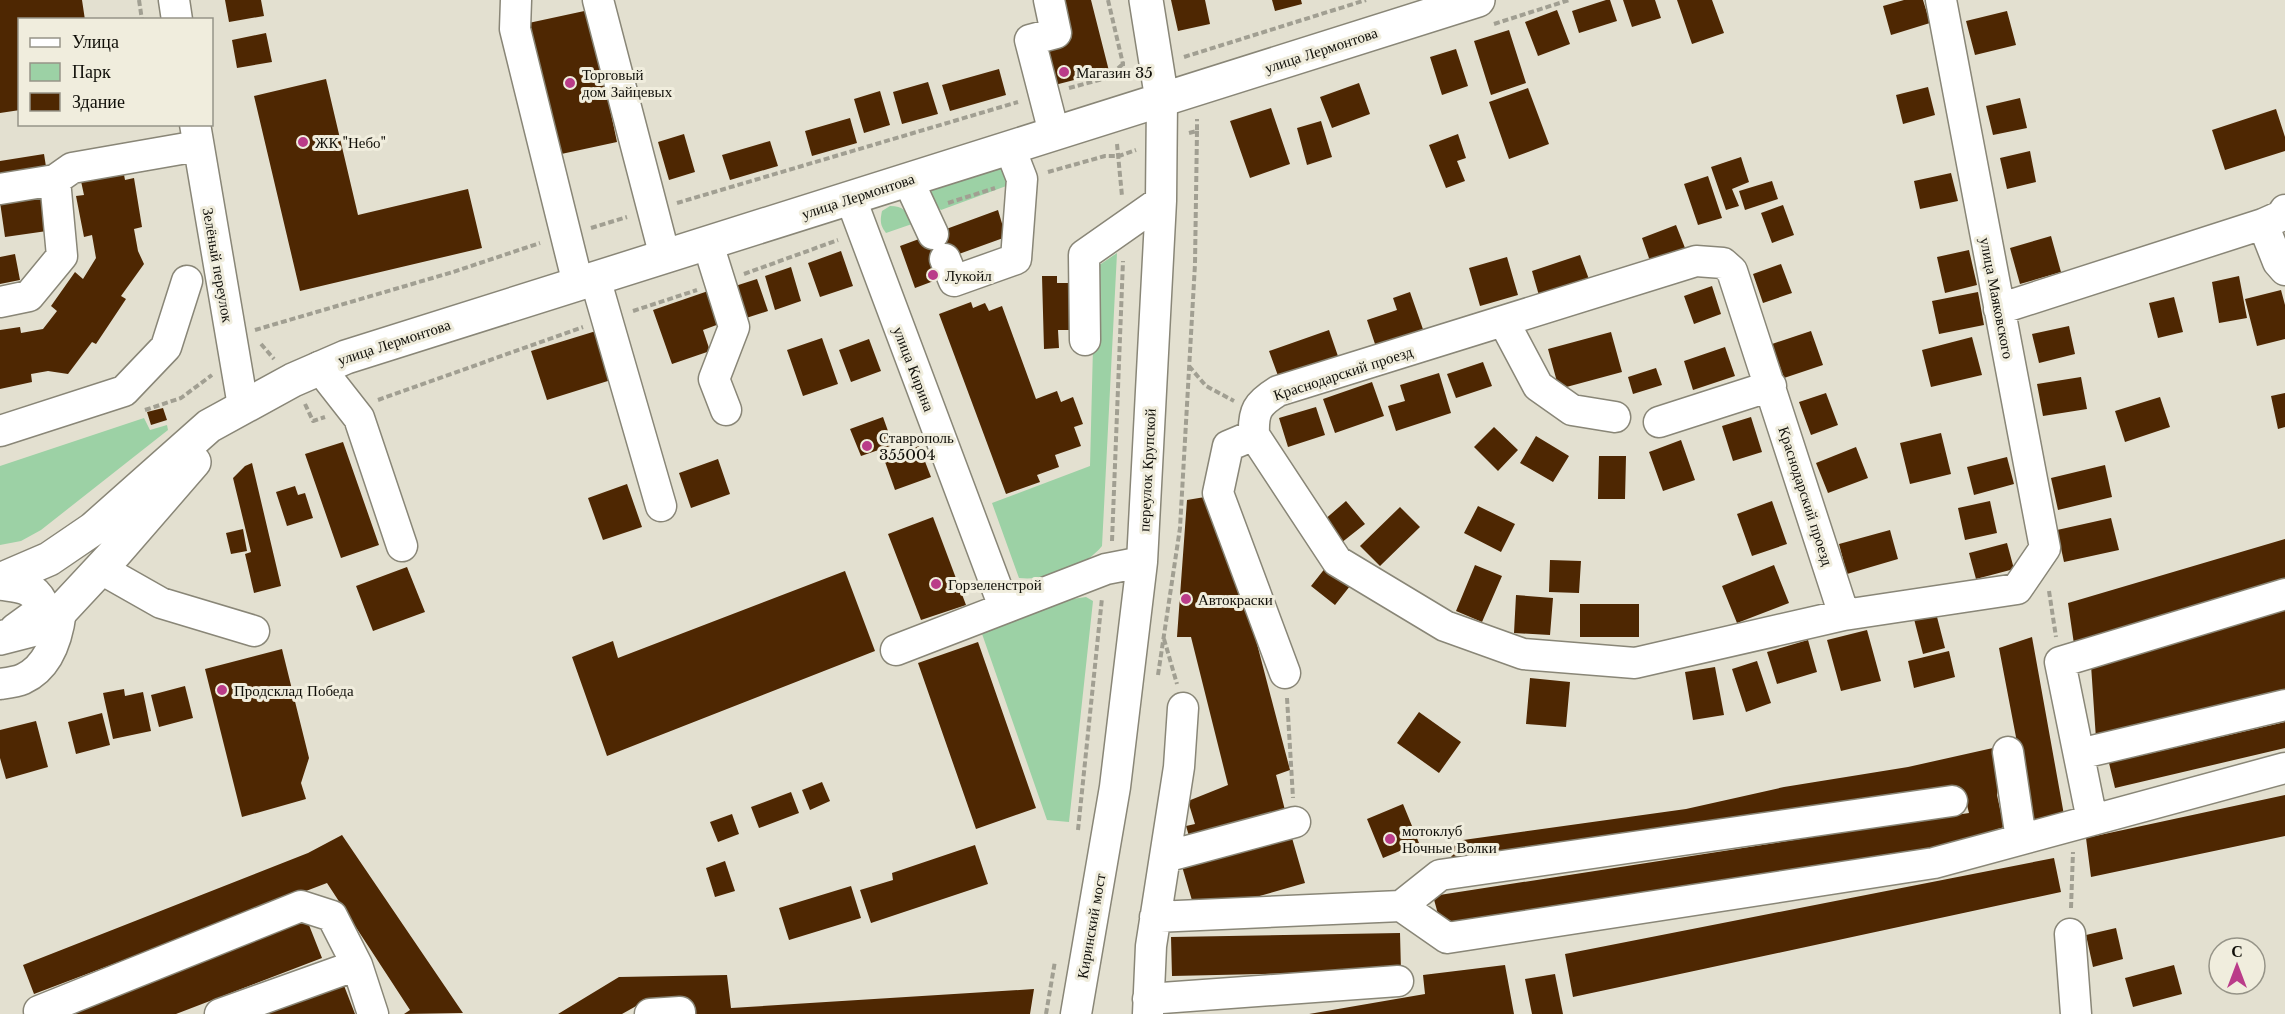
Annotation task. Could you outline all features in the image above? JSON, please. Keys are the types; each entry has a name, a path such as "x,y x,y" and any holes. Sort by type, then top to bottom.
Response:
{"main road":[{"path":"1146,0 1162,100"},
{"name":"улица Лермонтова","path":"0,582 49,559 93,529 209,426 243,406 346,357 1478,0"},
{"name":"улица Лермонтова","path":"1,638 35,628 62,611 243,406"},
{"path":"0,582 36,592 41,603 38,614 1,638"}],"street":[{"path":"174,0 177,18"},
{"path":"516,0 515,29 587,281 661,506"},
{"path":"598,0 664,257"},
{"path":"1048,0 1056,33 1030,40 1054,134"},
{"name":"улица Маяковского","path":"1941,0 2045,548 2043,552"},
{"name":"переулок Крупской","path":"1092,834 1115,787 1142,562 1161,201 1162,100"},
{"path":"0,189 55,180 72,168 196,135"},
{"name":"Зелёный переулок","path":"196,135 243,406"},
{"path":"908,180 954,281 1016,259 1022,179 1010,148"},
{"path":"0,302 29,296 62,256 55,180"},
{"name":"улица Кирина","path":"851,199 1004,608"},
{"path":"1085,339 1084,255 1161,201"},
{"path":"1999,309 2279,216 2278,262 2285,270"},
{"path":"708,244 734,327 714,379 726,410"},
{"name":"Краснодарский проезд","path":"1254,435 1253,417 1262,401 1278,391 1696,261 1723,263 1732,271 1844,615"},
{"path":"0,431 124,391 166,347 187,281"},
{"path":"1504,322 1538,386 1572,410 1615,417"},
{"path":"319,368 359,418 402,546"},
{"path":"1659,422 1771,386"},
{"path":"1285,673 1218,493 1228,446 1254,435 1337,561 1445,626 1523,654 1635,663 1844,615 2018,589 2043,552"},
{"path":"896,650 1106,569 1142,562"},
{"path":"101,569 161,603 254,631"},
{"path":"2084,822 2079,754 2060,662 2285,594"},
{"path":"0,684 24,678 46,659 58,633 62,611"},
{"path":"2079,754 2285,705"},
{"path":"1184,708 1179,767 1151,946 1148,1007 1398,981"},
{"path":"2008,752 2021,839"},
{"path":"1401,906 1447,938 1934,862 2285,768"},
{"path":"1155,917 1401,906 1440,875 1952,801"},
{"path":"1165,857 1295,822"},
{"name":"Киринский мост","path":"1076,1014 1092,834"},
{"path":"39,1011 301,906 332,916 357,965 373,1014"},
{"path":"2070,934 2076,1014"},
{"path":"220,1014 357,965"},
{"path":"650,1014 680,1012 680,1014"}],"path":[{"path":"139,0 142,18"},
{"path":"1108,0 1123,64"},
{"path":"1044,95 1107,78 1123,64 1174,46 1183,58 1366,0"},
{"path":"1092,834 1106,569 1113,537 1124,228 1119,156 1107,78"},
{"path":"1190,366 1206,386 1236,402 1262,401"},
{"path":"2043,552 2060,662"},
{"path":"1164,638 1184,708"},
{"path":"1285,673 1295,822"},
{"path":"2070,934 2084,822"}],"green space":[{"path":"1000,162 1009,185 941,210 933,203 931,192 938,183"},
{"path":"890,206 904,210 912,224 886,233 882,225 881,214"},
{"path":"1117,253 1102,546 1075,567 1053,575 1019,578 992,503 1090,466 1095,268"},
{"path":"144,418 150,430 167,425 168,430 41,530 21,541 0,545 0,466"},
{"path":"1086,597 1093,601 1069,822 1047,820 981,631 1059,601"}],"building":[{"path":"0,0 82,0 85,18 18,18 18,110 0,113"},
{"path":"225,0 261,0 264,16 229,22"},
{"path":"1055,0 1091,0 1109,71 1047,87 1036,45"},
{"path":"1171,0 1205,0 1210,24 1178,31"},
{"path":"1272,0 1301,0 1302,4 1275,11"},
{"path":"1610,0 1617,21 1579,33 1572,11"},
{"path":"1623,0 1655,0 1661,18 1632,27"},
{"path":"1677,0 1712,0 1724,33 1692,44"},
{"path":"1904,0 1923,0 1930,23 1891,35 1883,6"},
{"name":"Торговый дом Зайцевых","path":"589,10 617,142 552,156 524,24"},
{"path":"1557,10 1570,44 1538,56 1525,22"},
{"path":"2007,11 2016,45 1975,55 1966,21"},
{"path":"1509,30 1526,83 1491,95 1474,41"},
{"path":"266,33 272,62 237,68 232,40"},
{"path":"1456,49 1468,86 1442,95 1430,57"},
{"path":"999,69 1006,95 950,111 942,85"},
{"name":"ЖК \"Небо\"","path":"326,79 358,215 468,189 482,248 300,291 254,96"},
{"path":"928,82 938,114 902,124 893,92"},
{"path":"1359,83 1370,114 1332,128 1320,97"},
{"path":"1928,87 1935,115 1903,124 1896,95"},
{"path":"1528,88 1549,144 1509,159 1489,102"},
{"path":"880,91 890,125 864,133 854,99"},
{"path":"2020,98 2027,128 1993,135 1986,106"},
{"path":"1271,108 1290,164 1250,178 1230,121"},
{"path":"2276,109 2285,137 2285,151 2225,170 2212,130"},
{"path":"850,118 857,143 812,156 805,131"},
{"path":"1321,121 1332,157 1307,165 1297,128"},
{"path":"684,134 695,172 669,180 658,142"},
{"path":"1458,134 1466,158 1457,161 1465,181 1446,188 1429,145"},
{"path":"770,141 778,166 730,180 722,155"},
{"path":"2030,151 2036,182 2007,189 2000,158"},
{"path":"44,154 47,173 0,180 0,161"},
{"path":"1741,157 1749,182 1732,189 1739,206 1726,210 1711,167"},
{"path":"122,164 125,180 134,178 142,227 134,229 138,251 144,264 121,296 126,299 96,344 92,342 68,374 48,371 31,374 32,382 0,389 0,330 20,327 21,333 43,329 57,311 51,306 75,272 83,279 96,258 92,235 84,237 76,196 84,195 79,172"},
{"path":"1951,173 1958,201 1920,209 1914,181"},
{"path":"1708,176 1722,218 1698,225 1684,184"},
{"path":"1772,181 1778,199 1745,210 1739,191"},
{"path":"42,196 47,231 5,237 0,202"},
{"path":"1783,205 1794,235 1772,243 1761,213"},
{"path":"998,210 1006,237 934,263 939,279 915,288 900,246"},
{"path":"1676,225 1685,248 1650,261 1642,238"},
{"path":"2051,236 2061,272 2020,284 2010,248"},
{"path":"1969,250 1977,285 1945,293 1937,257"},
{"path":"841,251 853,286 820,297 808,263"},
{"path":"15,254 20,280 0,284 0,257"},
{"path":"1580,255 1590,282 1540,299 1532,271"},
{"path":"1507,257 1518,295 1480,306 1469,268"},
{"path":"1781,264 1792,293 1763,303 1753,274"},
{"path":"791,267 801,301 775,310 765,276"},
{"path":"1042,276 1057,276 1057,283 1071,283 1073,330 1058,330 1059,348 1044,349"},
{"path":"2239,276 2247,318 2219,323 2212,282"},
{"path":"757,279 768,311 743,319 732,287"},
{"path":"1712,286 1721,314 1694,324 1684,296"},
{"path":"711,290 722,323 703,330 710,351 672,364 653,310"},
{"path":"2281,290 2285,305 2285,339 2257,346 2245,299"},
{"path":"1410,292 1425,335 1377,350 1367,320 1397,310 1393,298"},
{"path":"1978,292 1984,325 1939,334 1932,301"},
{"path":"2174,297 2183,332 2158,338 2149,303"},
{"path":"971,302 973,308 985,303 989,311 1002,306 1036,399 1057,391 1061,402 1073,397 1083,424 1074,427 1081,446 1055,455 1059,467 1037,475 1040,482 1006,494 939,314"},
{"path":"2069,326 2075,354 2039,363 2032,334"},
{"path":"1329,330 1340,362 1281,384 1269,351"},
{"path":"596,331 611,380 547,400 531,351"},
{"path":"1811,331 1823,365 1784,378 1772,344"},
{"path":"1611,332 1622,372 1559,389 1548,349"},
{"path":"1972,337 1982,375 1931,387 1922,350"},
{"path":"822,338 838,384 803,396 787,350"},
{"path":"869,339 881,371 851,382 839,350"},
{"path":"1725,347 1735,376 1693,390 1684,361"},
{"path":"1483,362 1492,386 1456,398 1447,374"},
{"path":"1656,368 1662,385 1633,394 1628,377"},
{"path":"1439,373 1451,413 1396,431 1388,406 1405,401 1400,385"},
{"path":"2081,377 2087,409 2043,416 2037,384"},
{"path":"1372,382 1384,416 1335,433 1323,399"},
{"path":"1826,393 1838,425 1811,435 1799,402"},
{"path":"2285,393 2285,427 2278,429 2271,396"},
{"path":"2160,397 2170,427 2125,442 2115,411"},
{"path":"1316,407 1325,435 1288,447 1279,418"},
{"path":"163,408 167,420 151,425 147,412"},
{"path":"883,417 893,445 861,456 850,429"},
{"path":"1751,417 1762,452 1733,461 1722,426"},
{"path":"1494,427 1518,450 1498,471 1474,447"},
{"path":"1941,433 1951,474 1910,484 1900,443"},
{"path":"1536,436 1569,456 1553,482 1520,463"},
{"path":"1681,440 1695,480 1663,491 1649,452"},
{"path":"343,442 379,545 341,558 305,454"},
{"path":"919,446 931,477 895,490 884,459"},
{"path":"1856,447 1868,478 1828,493 1816,463"},
{"path":"1599,456 1626,456 1625,499 1598,499"},
{"path":"2007,457 2014,484 1974,495 1967,467"},
{"path":"718,459 730,494 691,508 679,473"},
{"path":"252,463 281,586 254,593 245,554 251,552 233,478 245,466"},
{"path":"2105,465 2112,497 2058,510 2051,478"},
{"path":"627,484 642,527 603,540 588,498"},
{"path":"295,486 298,495 305,493 313,518 287,526 276,492"},
{"path":"1211,496 1240,579 1290,770 1276,775 1287,818 1192,846 1186,826 1195,824 1188,801 1228,785 1191,637 1177,637 1187,500"},
{"path":"1346,501 1365,524 1341,543 1323,521"},
{"path":"1772,501 1787,544 1752,556 1737,514"},
{"path":"1990,501 1997,533 1965,540 1958,508"},
{"path":"1478,506 1515,524 1501,552 1464,533"},
{"path":"1400,507 1420,527 1380,566 1360,546"},
{"path":"933,517 966,605 921,620 888,534"},
{"path":"2111,518 2119,550 2064,562 2057,530"},
{"path":"243,529 247,551 231,554 226,533"},
{"path":"1890,530 1898,559 1847,574 1839,544"},
{"path":"2285,539 2285,584 2075,651 2068,603"},
{"path":"2007,543 2014,569 1976,579 1969,553"},
{"path":"1550,560 1581,561 1579,593 1549,592"},
{"path":"1475,565 1502,576 1482,622 1456,611"},
{"path":"1774,565 1789,603 1737,623 1722,586"},
{"path":"407,567 425,612 373,631 356,586"},
{"path":"1326,567 1350,586 1335,605 1311,586"},
{"path":"845,571 875,651 607,756 572,657 613,641 618,658"},
{"path":"1516,595 1553,598 1550,635 1514,633"},
{"path":"1580,604 1639,604 1639,637 1580,637"},
{"path":"2285,610 2285,691 2096,739 2091,665"},
{"path":"1936,613 1945,648 1923,654 1914,619"},
{"path":"1867,630 1881,681 1841,691 1827,640"},
{"path":"2032,637 2064,815 2032,821 1999,648"},
{"path":"1808,640 1817,672 1777,684 1767,652"},
{"path":"978,642 1036,808 976,829 918,663"},
{"path":"282,649 309,758 301,783 306,799 242,817 205,669"},
{"path":"1949,651 1955,677 1914,688 1908,661"},
{"path":"1757,661 1771,703 1746,712 1732,669"},
{"path":"1715,667 1724,715 1693,720 1685,672"},
{"path":"1530,678 1570,682 1566,727 1526,724"},
{"path":"185,686 193,718 159,727 151,695"},
{"path":"124,689 125,696 143,692 151,731 113,739 103,693"},
{"path":"1419,712 1461,742 1439,773 1397,743"},
{"path":"102,713 110,745 76,754 68,722"},
{"path":"36,721 48,767 6,779 0,758 0,730"},
{"path":"2285,722 2285,748 2115,788 2109,763"},
{"path":"1993,748 2001,767 1997,795 2004,827 1954,843 1822,871 1509,923 1443,923 1438,914 1433,896 1969,813 1963,789 1535,854 1451,858 1456,841 1686,809 1784,787 1908,767"},
{"path":"822,782 830,801 810,810 802,790"},
{"path":"791,792 799,813 759,828 751,807"},
{"path":"2285,795 2285,836 2091,877 2086,838"},
{"path":"1403,804 1419,843 1383,858 1367,819"},
{"path":"732,814 739,834 718,842 710,822"},
{"path":"1290,831 1305,883 1196,914 1181,863"},
{"path":"342,835 463,1013 404,1014 410,1010 327,883 34,994 23,965 308,853"},
{"path":"975,845 988,884 871,923 860,890 893,880 892,873"},
{"path":"2054,858 2061,892 1573,997 1565,954"},
{"path":"725,861 735,891 715,897 706,868"},
{"path":"851,886 861,918 789,940 779,908"},
{"path":"307,920 322,958 176,1014 62,1014"},
{"path":"2116,928 2123,959 2093,967 2086,935"},
{"path":"1400,933 1401,971 1172,976 1171,937"},
{"path":"1505,965 1514,1014 1309,1014 1425,994 1423,975"},
{"path":"2174,965 2182,994 2133,1007 2125,978"},
{"path":"1555,974 1563,1014 1532,1014 1525,979"},
{"path":"727,975 731,1008 1034,989 1030,1014 695,1014 693,1004 638,1005 622,1014 558,1014 619,977"},
{"path":"343,983 355,1014 262,1014"}],"place":[{"name":"Магазин 35","path":"1064,72"},
{"name":"Торговый дом Зайцевых","path":"570,83"},
{"name":"ЖК \"Небо\"","path":"303,142"},
{"name":"Лукойл","path":"933,275"},
{"name":"Ставрополь 355004","path":"867,446"},
{"name":"Горзеленстрой","path":"936,584"},
{"name":"Автокраски","path":"1186,599"},
{"name":"Продсклад Победа","path":"222,690"},
{"name":"мотоклуб Ночные Волки","path":"1390,839"}]}
